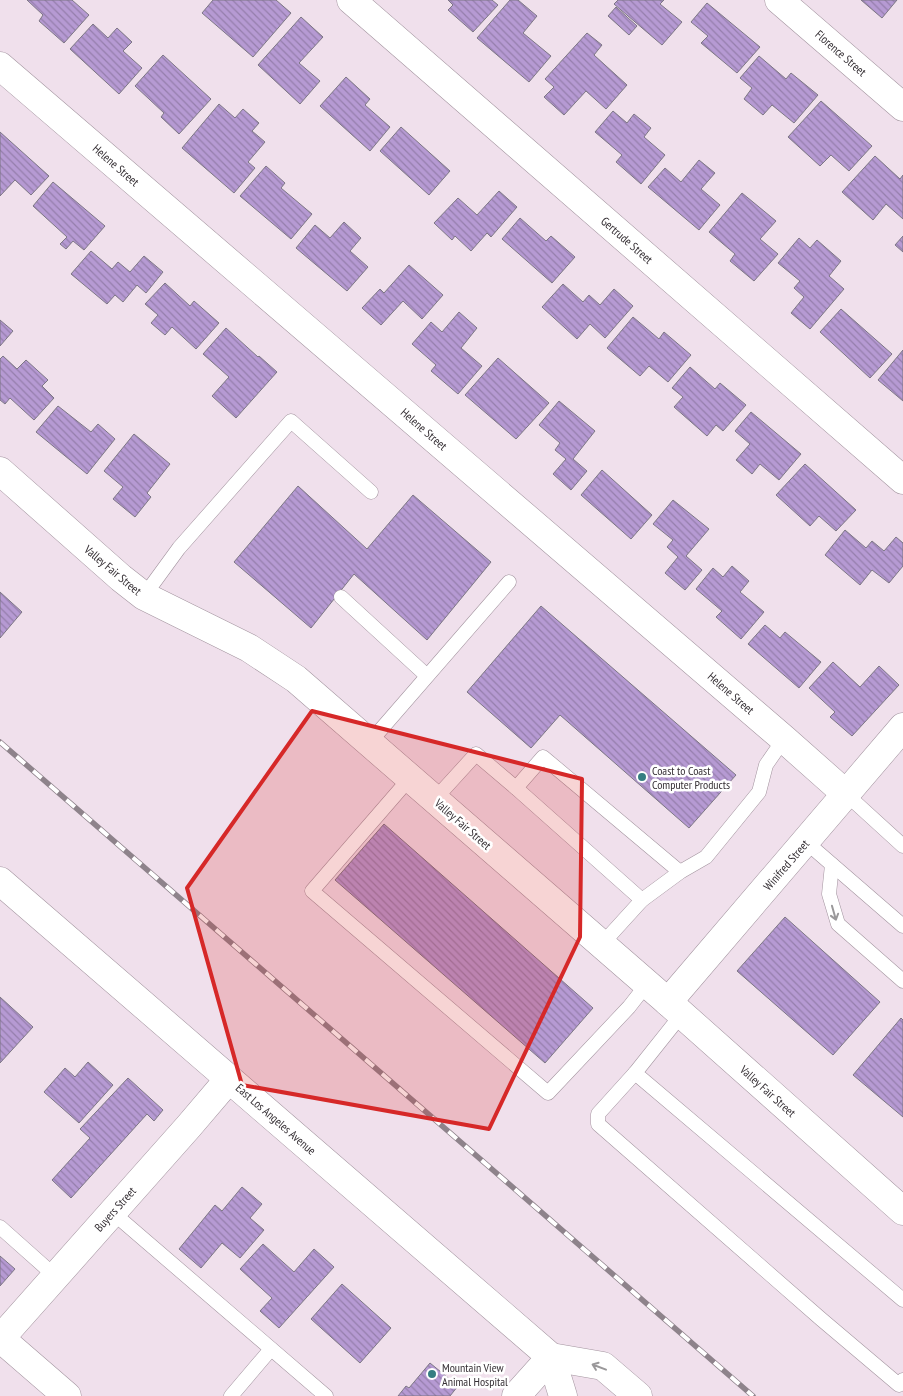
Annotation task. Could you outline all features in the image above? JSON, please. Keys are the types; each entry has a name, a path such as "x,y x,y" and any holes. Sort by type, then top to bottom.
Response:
{"street":[{"name":"Gertrude Street","path":"351,0 903,480"},
{"name":"Florence Street","path":"780,0 903,107"},
{"name":"Helene Street","path":"0,66 846,794"},
{"name":"Valley Fair Street","path":"0,471 144,596 249,648 296,679 602,944 903,1210"},
{"name":"Winifred Street","path":"675,1008 806,842 903,727"},
{"name":"East Los Angeles Avenue","path":"0,881 551,1357"},
{"name":"Buyers Street","path":"0,1338 229,1079"},
{"path":"0,1338 67,1396"},
{"path":"516,1396 551,1357"},
{"path":"551,1357 563,1396"},
{"path":"551,1357 603,1366 638,1396"}],"lane":[{"path":"144,596 179,548 291,421 371,492"},
{"path":"370,742 426,675 509,582"},
{"path":"341,597 426,675"},
{"path":"602,944 642,900 680,872 706,857 759,792 766,765 784,739"},
{"path":"435,799 476,754 642,900"},
{"path":"516,788 543,756 680,872"},
{"path":"410,778 312,891 548,1093 624,1012 647,984"},
{"path":"846,794 903,846"},
{"path":"806,842 903,926"},
{"path":"832,865 829,894 838,924 903,981"},
{"path":"675,1008 635,1073 598,1114 598,1124 898,1385 903,1380"},
{"path":"635,1073 903,1300"},
{"path":"112,1212 326,1396"},
{"path":"0,1227 55,1276"},
{"path":"231,1396 271,1349"}],"highlighted area":[{"path":"312,711 582,779 580,937 489,1129 242,1085 187,888"}],"building":[{"path":"27,0 72,0 89,15 64,43 39,21 43,15"},
{"path":"213,0 276,0 291,13 253,57 202,13"},
{"path":"448,0 492,0 498,5 473,32 448,10 453,5"},
{"path":"510,0 518,0 537,16 523,33 551,56 529,82 477,38"},
{"path":"618,0 664,0 660,4 682,22 662,45 614,4"},
{"path":"861,0 897,0 882,18"},
{"path":"707,3 760,47 737,73 701,43 708,36 691,22"},
{"path":"616,7 637,26 629,35 608,16"},
{"path":"301,17 323,37 299,63 320,81 300,104 258,65"},
{"path":"93,24 108,38 117,28 132,42 123,51 142,68 119,94 70,49"},
{"path":"587,33 602,45 594,55 627,85 606,109 586,91 564,115 544,97 554,87 545,79"},
{"path":"163,55 211,99 179,134 161,117 164,113 135,86"},
{"path":"759,56 786,79 791,73 818,95 794,123 772,105 763,115 744,99 752,88 740,78"},
{"path":"346,77 370,99 365,105 390,127 370,151 320,106"},
{"path":"821,101 872,146 849,171 831,155 820,166 788,137"},
{"path":"219,104 235,118 243,109 259,123 252,131 265,142 248,162 255,168 234,193 182,148"},
{"path":"613,111 627,123 634,114 651,128 644,137 665,155 641,184 616,162 622,155 595,132"},
{"path":"401,127 450,171 429,195 380,151"},
{"path":"0,132 49,176 31,195 15,180 0,196"},
{"path":"875,156 900,179 903,175 903,219 886,204 873,220 842,192"},
{"path":"699,160 715,173 701,189 720,205 699,230 648,187 665,168 681,182"},
{"path":"266,166 285,183 281,188 312,214 291,239 240,196"},
{"path":"53,182 105,226 84,250 73,241 66,249 60,244 67,237 33,206"},
{"path":"499,191 517,207 491,237 487,233 471,251 455,236 452,240 434,223 458,198 477,215"},
{"path":"742,193 776,221 760,239 778,254 754,281 730,261 735,254 709,232"},
{"path":"520,218 546,241 551,236 575,257 552,283 502,239"},
{"path":"344,222 361,238 350,251 368,267 347,291 296,248 315,225 330,238"},
{"path":"903,236 903,252 895,245"},
{"path":"799,238 810,248 817,240 841,261 829,276 844,289 810,329 791,313 804,297 794,288 800,281 778,263"},
{"path":"91,251 112,269 118,262 130,272 144,256 163,272 146,293 137,285 123,302 115,295 107,304 71,274"},
{"path":"409,265 443,295 422,319 403,301 381,325 362,308 380,289 384,293"},
{"path":"165,283 190,306 194,301 219,323 196,349 172,327 165,335 151,323 158,315 145,304"},
{"path":"563,284 583,302 589,295 600,305 614,289 633,306 605,338 590,324 577,339 542,307"},
{"path":"841,309 892,354 870,378 820,332"},
{"path":"459,312 477,328 461,348 482,366 458,394 431,371 436,365 412,344 431,322 442,332"},
{"path":"633,317 659,339 664,332 691,355 668,382 649,366 640,376 607,348"},
{"path":"0,320 13,331 0,346"},
{"path":"226,328 277,372 236,418 212,396 229,377 203,354"},
{"path":"903,350 903,401 878,380"},
{"path":"3,356 17,369 26,360 48,380 42,386 54,398 34,420 10,398 5,404 0,400 0,359"},
{"path":"498,358 549,403 516,439 465,395"},
{"path":"690,367 715,389 720,383 746,405 723,431 716,425 707,436 674,407 683,397 672,388"},
{"path":"559,401 595,431 573,459 587,471 571,490 553,474 566,459 555,450 560,443 539,425"},
{"path":"58,406 91,432 98,424 115,439 87,474 36,432"},
{"path":"751,412 801,454 779,480 760,464 752,474 736,460 750,444 735,431"},
{"path":"134,434 170,464 147,493 151,497 135,517 113,499 123,487 104,471"},
{"path":"805,464 856,510 836,531 819,516 810,526 776,495"},
{"path":"602,470 652,515 631,539 581,495"},
{"path":"298,486 367,549 413,495 491,562 427,640 354,574 311,628 234,562"},
{"path":"673,500 709,529 686,556 702,570 685,590 665,573 678,557 667,547 673,540 653,524"},
{"path":"845,530 866,548 872,541 884,551 896,537 903,543 903,566 889,583 872,570 860,585 825,555"},
{"path":"732,566 749,581 740,592 764,612 741,639 716,617 722,611 696,589 713,568 723,577"},
{"path":"0,592 22,612 0,638"},
{"path":"541,606 736,775 689,828 560,715 531,748 467,692"},
{"path":"765,625 780,638 785,632 821,662 799,688 748,644"},
{"path":"833,662 860,687 879,666 899,685 852,736 830,717 835,712 809,688"},
{"path":"384,824 593,1008 545,1063 335,880"},
{"path":"785,917 880,1002 833,1055 737,971"},
{"path":"0,997 33,1027 0,1063"},
{"path":"901,1018 903,1020 903,1117 853,1075"},
{"path":"88,1062 113,1085 79,1123 44,1092 65,1068 75,1077"},
{"path":"128,1078 163,1110 154,1121 147,1114 71,1198 52,1180 90,1138 80,1129"},
{"path":"242,1187 262,1204 250,1218 264,1230 240,1258 222,1243 201,1268 179,1249 215,1205 222,1211"},
{"path":"263,1244 294,1272 314,1249 334,1267 279,1328 260,1311 272,1298 240,1269"},
{"path":"0,1256 15,1269 0,1286"},
{"path":"342,1284 391,1328 360,1363 311,1319"},
{"name":"Mountain View Animal Hospital","path":"430,1363 458,1386 450,1396 398,1396 406,1386 409,1388"}],"railway":[{"path":"0,742 753,1396"}],"place":[{"name":"Coast to Coast Computer Products","path":"642,777"},
{"name":"Mountain View Animal Hospital","path":"432,1374"}]}
